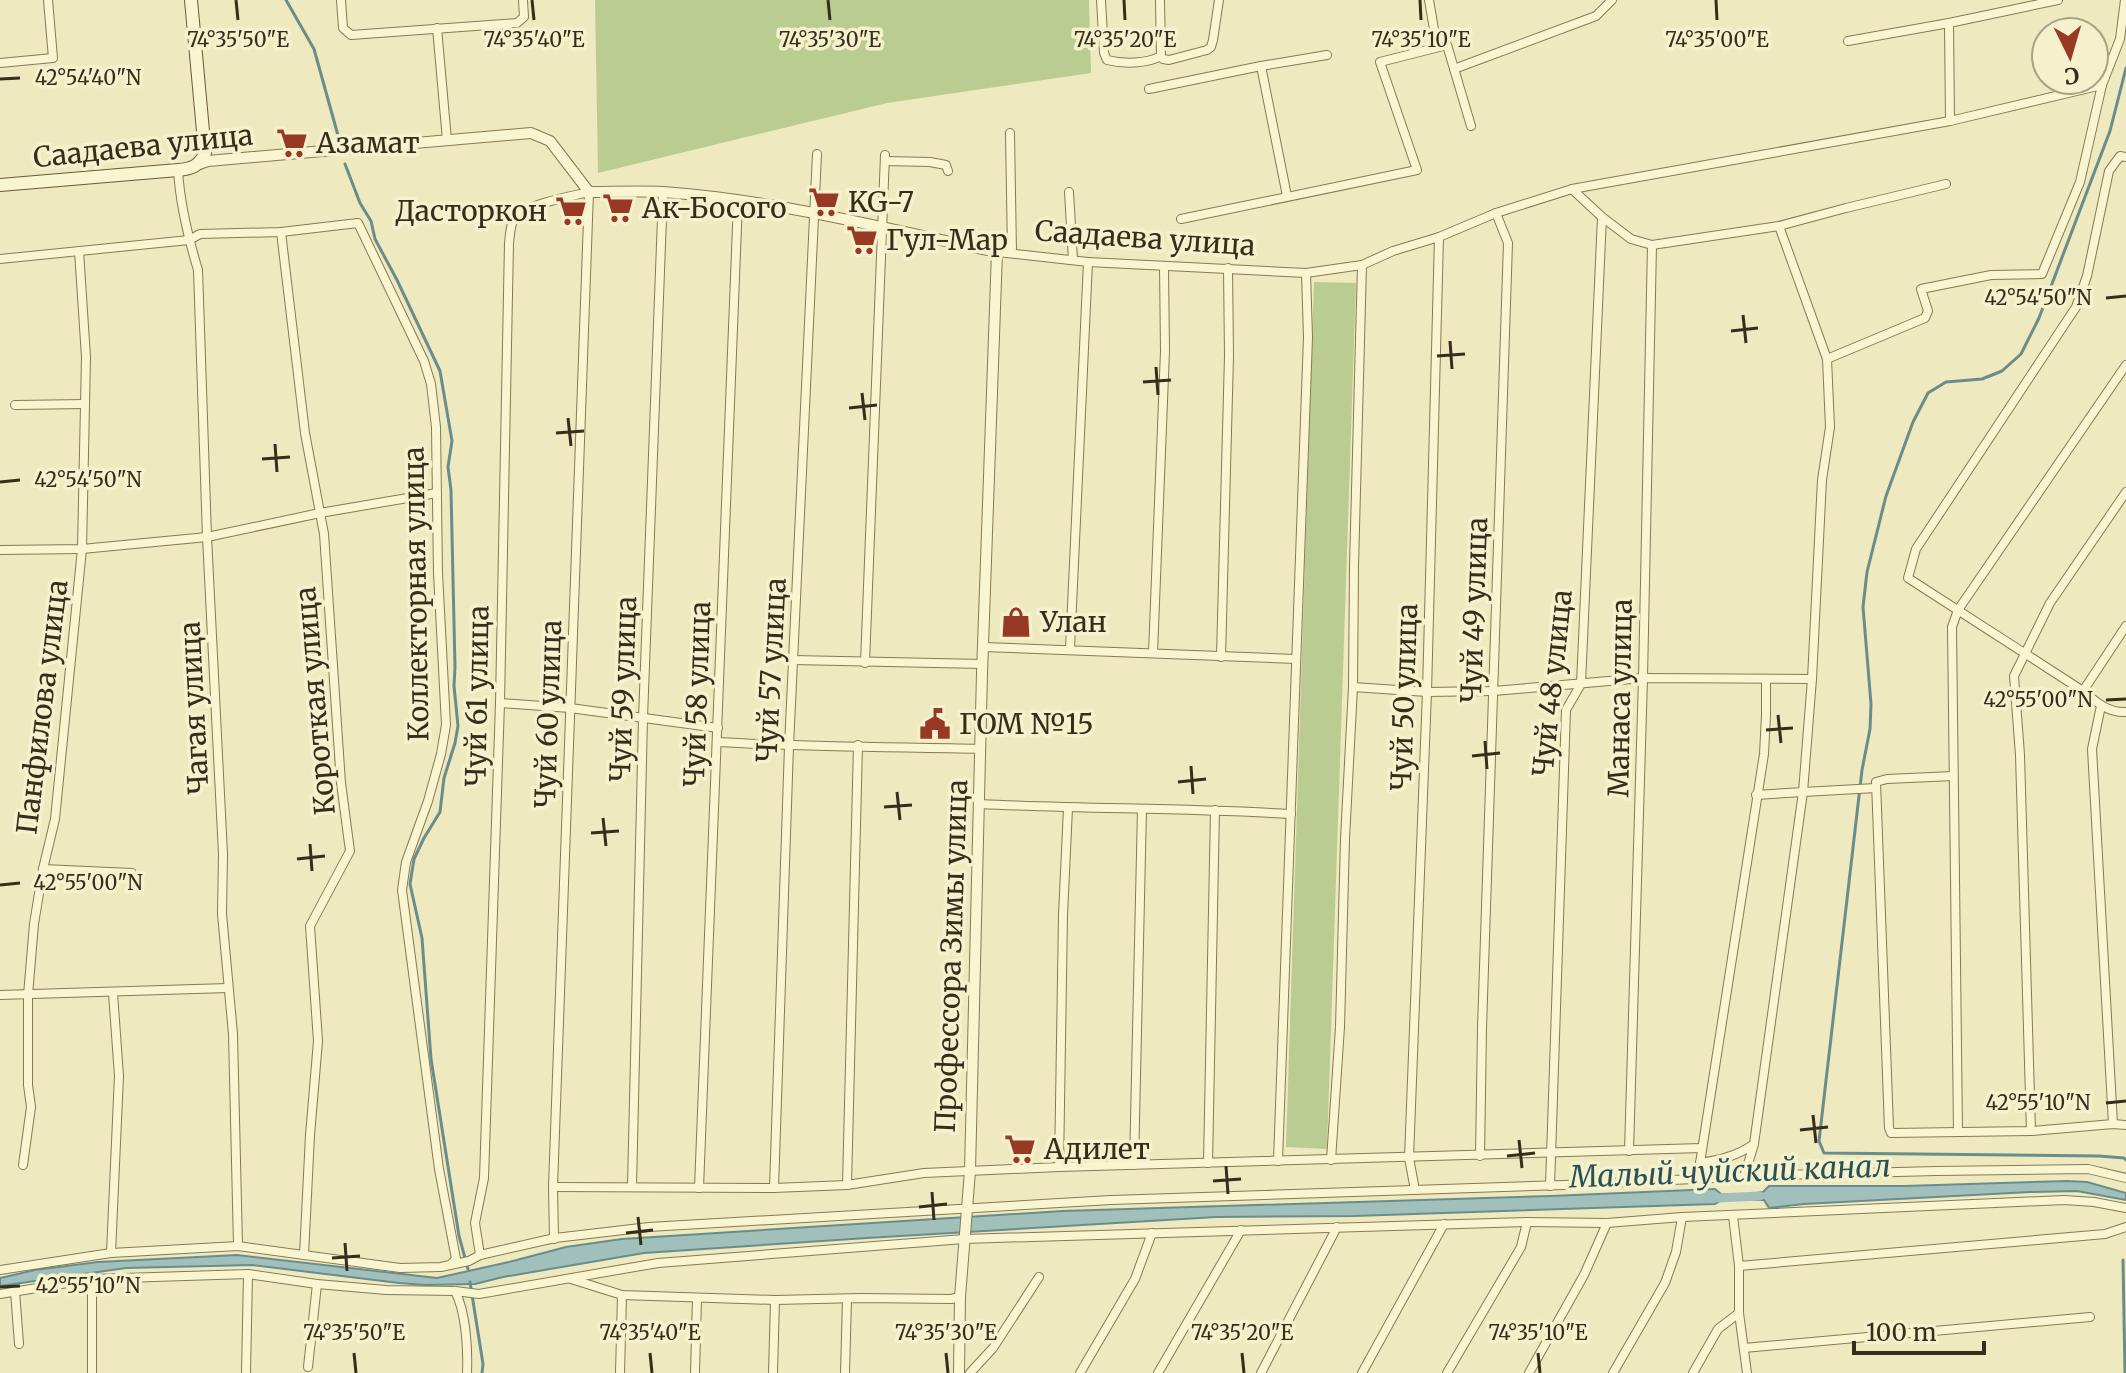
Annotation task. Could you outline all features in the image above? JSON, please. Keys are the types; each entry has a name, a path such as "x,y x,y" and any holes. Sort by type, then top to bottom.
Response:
{"main road":[{"path":"191,0 205,153 196,165"},
{"name":"Саадаева улица","path":"0,185 188,169 196,165"}],"street":[{"path":"0,63 53,58 48,0"},
{"path":"341,0 343,28 347,34 517,23 524,17 523,0"},
{"path":"1101,0 1107,60 1142,61 1161,56"},
{"path":"1160,0 1161,56"},
{"path":"1161,56 1169,60 1211,47 1219,0"},
{"path":"1429,0 1437,47 1447,45 1471,126"},
{"path":"1454,69 1596,16 1612,0"},
{"path":"1848,41 2058,0"},
{"path":"2110,65 2120,39 2125,0"},
{"path":"1949,23 1950,121"},
{"path":"437,28 447,140"},
{"name":"Саадаева улица","path":"1181,219 1417,170 1380,62 1437,47"},
{"path":"1149,89 1327,55"},
{"path":"1261,66 1287,196"},
{"name":"Саадаева улица","path":"196,165 208,161 531,133 550,141 589,192 663,192 738,201 997,252 1088,262 1306,273 1362,265 1496,213 1572,189 1950,121 2056,96"},
{"path":"1827,359 1925,318 1928,311 1921,289 1991,275 2042,274 2080,182 2100,96"},
{"path":"1010,133 1012,253"},
{"name":"Чуй 57 улица","path":"774,1188 789,746 817,154"},
{"path":"2126,157 2120,156 2109,171 2087,276 2076,307 1916,549 1908,578 2083,691 2101,706 2126,712"},
{"path":"865,663 885,158 946,165 948,171"},
{"name":"Чагая улица","path":"178,170 180,195 198,270 207,537 223,854 222,914 233,1034 238,1246"},
{"path":"1572,189 1631,239 1652,245 1779,226 1946,184"},
{"name":"Чуй 61 улица","path":"480,1255 475,1223 484,1178 500,703 508,259 512,224 516,216 542,203 589,192"},
{"name":"Чуй 60 улица","path":"554,1239 553,1187 589,192"},
{"name":"Чуй 59 улица","path":"632,1186 643,718 663,192"},
{"path":"1069,192 1073,260"},
{"name":"Чуй 58 улица","path":"699,1188 738,201"},
{"name":"Чуй 49 улица","path":"1480,1156 1482,1012 1508,243 1496,213"},
{"name":"Чуй 48 улица","path":"1550,1186 1566,710 1581,684 1602,217"},
{"name":"Коллекторная улица","path":"281,232 358,223 424,361 431,384 436,427 438,573 446,725 428,801 406,862 402,890 453,1262"},
{"path":"1744,1177 1754,1144 1803,792 1822,480 1830,427 1827,359 1779,226"},
{"path":"0,259 189,240 200,234 281,232"},
{"name":"Короткая улица","path":"281,232 305,433 324,534 341,783 350,851 310,926 318,1041 304,1255"},
{"name":"Чуй 50 улица","path":"1415,1190 1409,1158 1427,692 1439,237"},
{"name":"Манаса улица","path":"1629,1151 1652,245"},
{"name":"Панфилова улица","path":"23,1165 31,1107 28,1085 28,995 34,924 55,819 82,549 86,357 79,251"},
{"name":"Профессора Зимы улица","path":"959,1373 960,1297 970,1171 997,252"},
{"path":"1070,649 1088,262"},
{"path":"1331,1160 1340,1027 1353,687 1362,265"},
{"path":"1153,653 1165,351 1164,266"},
{"path":"1221,657 1229,356 1228,268"},
{"path":"1278,1161 1308,337 1306,273"},
{"path":"1958,1131 1952,627 1958,610 2126,365"},
{"path":"15,405 85,404"},
{"path":"2031,1131 2020,755 2014,676 2050,603 2126,492"},
{"path":"0,550 82,549 207,537 437,493"},
{"path":"2083,691 2126,626"},
{"path":"983,647 1296,659"},
{"path":"793,660 983,664"},
{"path":"1353,687 1427,692 1494,691 1643,678 1812,679"},
{"path":"1695,1179 1764,754 1766,680"},
{"path":"500,703 570,708 718,728"},
{"path":"2101,706 2092,749 2113,1124"},
{"path":"717,742 981,749"},
{"path":"847,1185 858,745"},
{"path":"1953,781 1887,779 1876,782 1891,1133 2031,1131 2126,1125"},
{"path":"1756,795 1876,788"},
{"path":"980,804 1291,814"},
{"path":"1059,1167 1068,808"},
{"path":"1134,1165 1142,809"},
{"path":"1208,1163 1215,810"},
{"path":"43,869 132,873"},
{"path":"0,995 228,988"},
{"path":"111,1253 119,1076 113,993"},
{"path":"1700,1163 1732,1156 1754,1144"},
{"path":"553,1187 774,1188 847,1185 924,1173 1059,1167 1702,1148"},
{"path":"0,1270 111,1253 238,1246 400,1268 441,1267 554,1239 649,1227 1111,1200 1744,1177 2088,1169 2126,1178"},
{"path":"0,1294 92,1279 248,1274 386,1290 479,1294 658,1263 964,1239 1444,1224 1607,1223 2064,1200 2126,1208"},
{"path":"1733,1216 1739,1266 1739,1313 1747,1373"},
{"path":"1613,1373 1665,1283 1676,1252 1682,1217"},
{"path":"1447,1373 1521,1247 1527,1222"},
{"path":"1529,1373 1584,1275 1607,1223"},
{"path":"1362,1373 1444,1224"},
{"path":"1261,1373 1337,1227"},
{"path":"1739,1266 2105,1234 2126,1227"},
{"path":"1158,1373 1241,1230"},
{"path":"1080,1373 1135,1279 1152,1233"},
{"path":"246,1373 248,1274"},
{"path":"970,1373 993,1348 1039,1277"},
{"path":"566,1278 622,1295 775,1300 960,1297"},
{"path":"92,1279 92,1373"},
{"path":"308,1367 317,1284"},
{"path":"15,1291 19,1344"},
{"path":"455,1291 460,1302 466,1342 467,1373"},
{"path":"620,1373 622,1295"},
{"path":"695,1373 697,1298"},
{"path":"845,1373 847,1299"},
{"path":"773,1373 775,1300"},
{"path":"1693,1373 1718,1329 1739,1313"},
{"path":"1744,1348 2090,1317"}],"green space":[{"path":"595,0 1089,0 1091,73 887,103 598,173"},
{"path":"1314,282 1356,283 1327,1149 1286,1147"}],"water":[{"path":"2087,1182 2126,1193 2126,1200 2077,1191 2030,1192 1769,1208 1764,1200 1748,1200 1747,1194 1763,1192 1769,1186"},
{"path":"1715,1189 1728,1195 1728,1200 1715,1204 1354,1216 1216,1217 644,1253 475,1284 399,1283 252,1265 126,1268 0,1286 0,1278 98,1262 237,1255 437,1278 566,1247 622,1239 1063,1211"}],"waterway":[{"path":"286,0 314,49 339,139"},
{"path":"2126,68 2110,131 2039,318 2021,354 2002,371 1982,379 1946,382 1928,393 1913,422 1886,496 1867,572 1863,607 1871,704 1870,729 1862,770 1819,1141 1824,1153 2099,1156 2126,1160"},
{"path":"345,164 360,203 371,221 375,239 440,371 452,441 448,467 454,686 458,726 444,778 440,812 414,859 410,884 422,938 431,1059 459,1236 468,1269"},
{"name":"Малый чуйский канал","path":"1718,1198 1760,1196"},
{"path":"2123,1260 2125,1373"},
{"path":"470,1282 482,1373"}],"place":[{"name":"Азамат","path":"292,143"},
{"name":"KG-7","path":"824,202"},
{"name":"Ак-Босого","path":"618,208"},
{"name":"Дасторкон","path":"571,211"},
{"name":"Гул-Мар","path":"862,240"},
{"name":"Улан","path":"1016,622"},
{"name":"ГОМ №15","path":"935,724"},
{"name":"Адилет","path":"1020,1149"}]}
